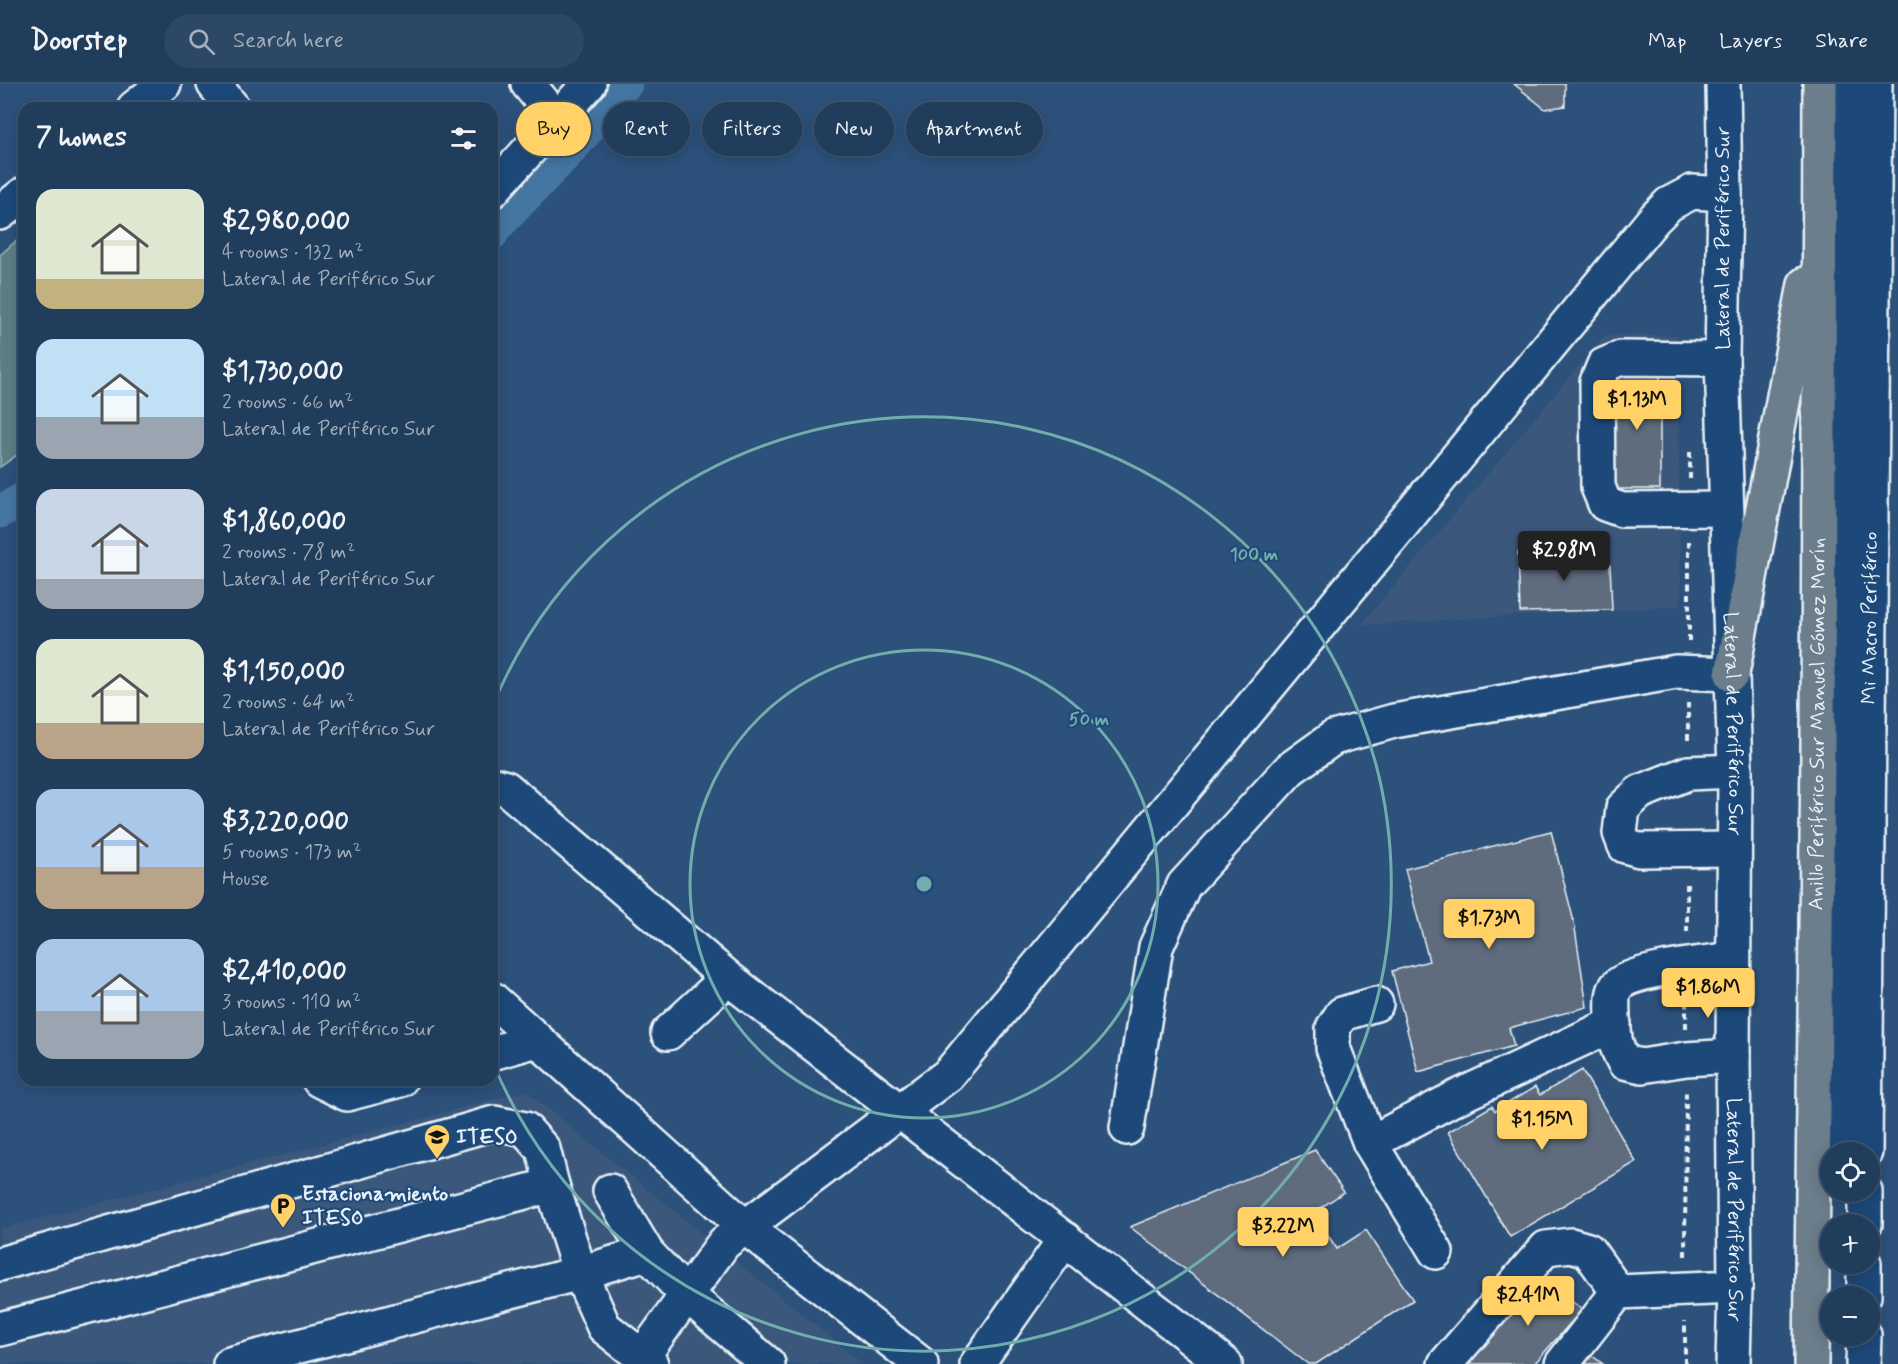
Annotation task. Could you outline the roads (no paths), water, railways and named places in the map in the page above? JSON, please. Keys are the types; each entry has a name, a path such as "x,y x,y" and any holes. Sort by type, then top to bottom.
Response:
{"highway":[{"name":"Anillo Periférico Sur Manuel Gómez Morín","path":"1811,1364 1818,751 1820,84"},
{"path":"1732,674 1820,203"}],"street":[{"path":"142,102 164,84"},
{"path":"214,84 228,102"},
{"path":"528,84 543,102"},
{"path":"572,102 589,84"},
{"name":"Lateral de Periférico Sur","path":"1723,84 1725,194 1722,359 1735,771 1733,1364"},
{"path":"1724,156 1733,84"},
{"name":"Mi Macro Periférico","path":"1842,1142 1849,84"},
{"name":"Mi Macro Periférico","path":"1865,1142 1875,84"},
{"path":"498,184 523,156"},
{"path":"0,1264 494,1123 525,1129 543,1149 580,1273 604,1327 646,1362 687,1295 724,1243 948,1075 1654,219 1669,204 1692,192 1725,194"},
{"path":"0,213 18,199"},
{"path":"1722,359 1620,358 1604,365 1597,382 1598,488 1605,504 1622,510 1725,509"},
{"path":"1127,1128 1156,947 1184,885 1290,769 1334,738 1394,721 1676,672 1732,674"},
{"path":"1734,849 1639,850 1625,846 1620,833 1623,808 1640,792 1688,773 1735,771"},
{"path":"498,786 506,788 728,978 1225,1364"},
{"path":"1733,1056 1686,1059 1642,1066 1624,1062 1615,1045 1612,1002 1617,986 1630,977 1687,965 1734,959"},
{"path":"668,1033 728,978"},
{"path":"498,1004 746,1228 921,1364"},
{"path":"1376,1004 1342,1014 1333,1028 1333,1048 1370,1143 1436,1252"},
{"path":"1370,1143 1453,1099 1614,1024"},
{"path":"498,1051 537,1040"},
{"path":"331,1086 346,1094 377,1086"},
{"path":"0,1329 552,1185"},
{"path":"610,1191 647,1253 687,1295 768,1364"},
{"path":"977,1364 1065,1239"},
{"path":"1445,1364 1546,1248 1571,1245 1588,1250 1618,1292"},
{"path":"230,1364 580,1273 647,1253"},
{"path":"1562,1364 1618,1292 1735,1287"},
{"path":"1841,1346 1841,1364"},
{"path":"1863,1364 1864,1346"}],"waterway":[{"path":"498,225 574,146 626,84"},
{"path":"0,512 18,502"}],"place":[{"name":"ITESO","path":"437,1160"},
{"name":"Estacionamiento ITESO","path":"283,1229"}]}
